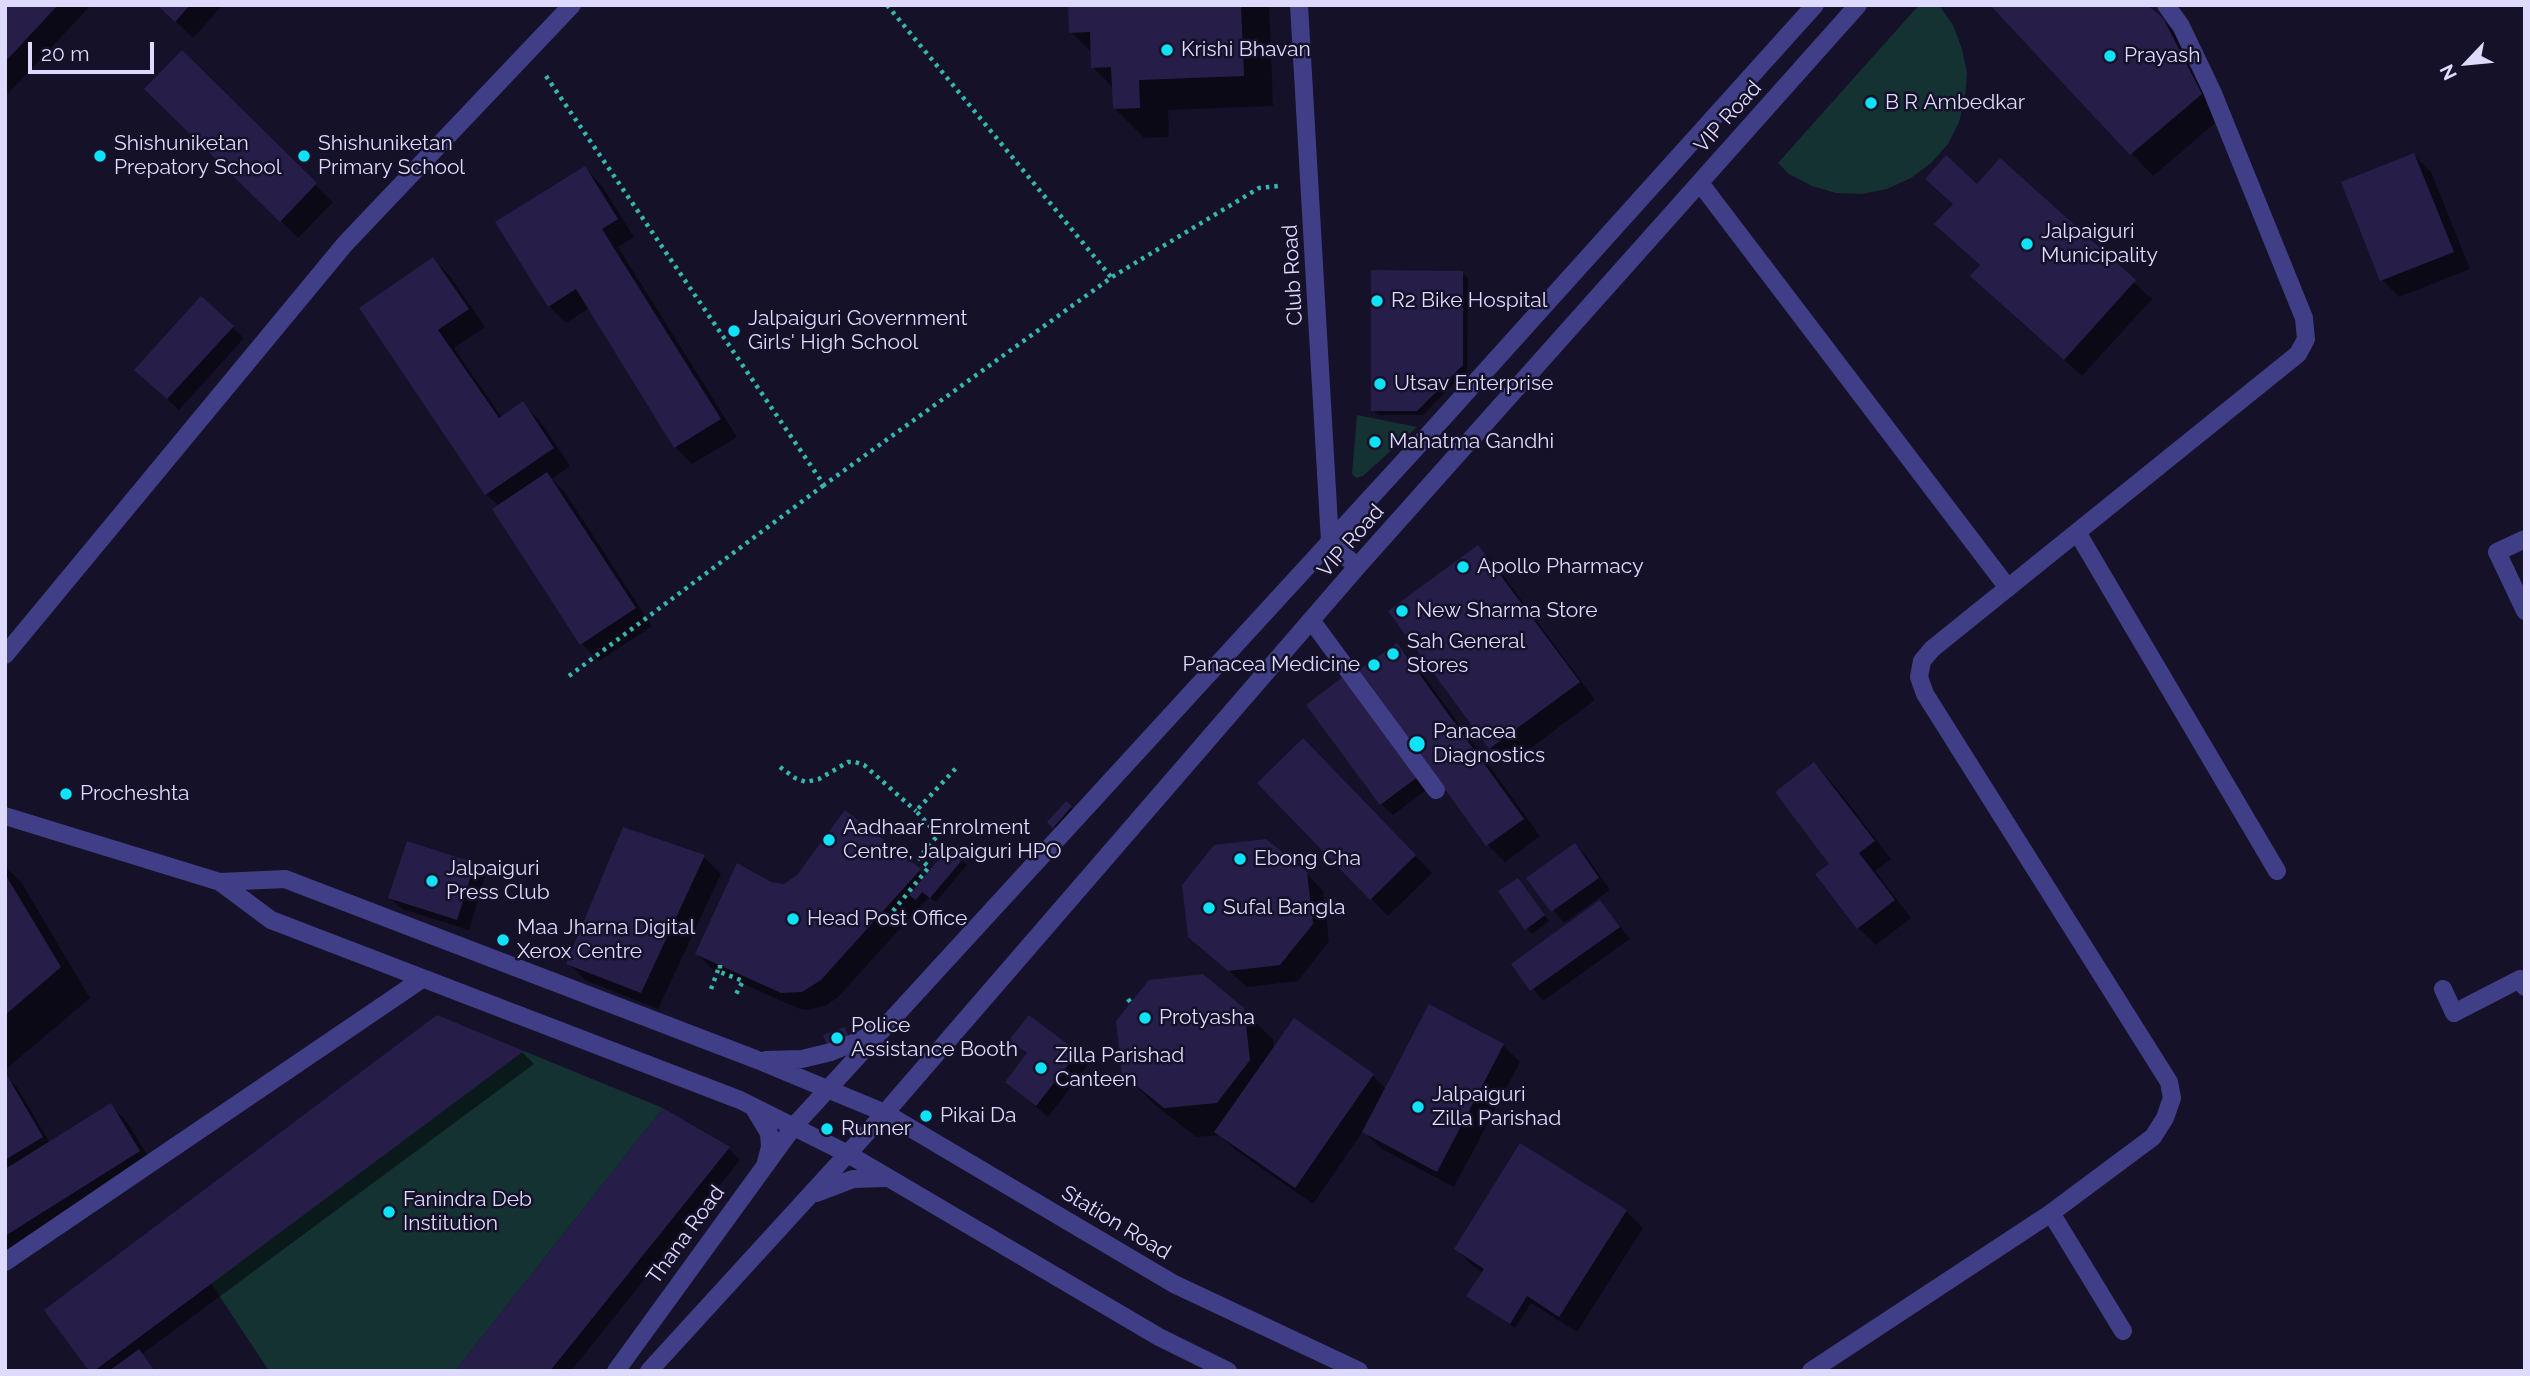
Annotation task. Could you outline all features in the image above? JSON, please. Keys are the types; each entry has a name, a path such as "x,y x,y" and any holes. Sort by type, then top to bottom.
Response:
{"street":[{"path":"5,655 345,244 572,5"},
{"name":"Club Road","path":"1299,5 1330,542"},
{"name":"VIP Road","path":"794,1126 830,1090 1330,542 1815,5"},
{"name":"VIP Road","path":"848,1154 1357,567 1858,5"},
{"path":"1811,1371 2050,1213 2153,1137 2165,1118 2172,1098 2169,1082 1925,694 1919,677 1922,661 1932,649 2298,354 2306,339 2304,318 2212,91 2181,26 2166,5"},
{"path":"1700,183 2008,588"},
{"path":"2077,532 2277,871"},
{"path":"2525,539 2497,552 2525,611"},
{"path":"1330,542 1357,567"},
{"path":"1311,620 1436,790"},
{"path":"5,816 220,882 271,920 713,1087 848,1154 1159,1337 1228,1371"},
{"name":"Station Road","path":"220,882 285,880 755,1059 885,1113 1174,1284 1359,1371"},
{"path":"5,1262 422,979"},
{"path":"2443,989 2454,1013 2521,979 2525,987"},
{"path":"755,1059 781,1061 831,1052 863,1039 892,1019 916,995"},
{"path":"913,1080 908,1094 914,1122 919,1131 929,1139"},
{"path":"740,1100 753,1107 769,1133 767,1160 760,1171"},
{"name":"Thana Road","path":"616,1371 794,1126"},
{"path":"649,1371 848,1154"},
{"path":"808,1196 853,1179 890,1178"},
{"path":"2050,1213 2123,1331"}],"path":[{"path":"887,5 1112,277"},
{"path":"531,51 824,485"},
{"path":"569,676 824,485 1112,277 1259,188 1310,183"},
{"path":"780,767 806,782 819,779 848,762 864,765 916,811 938,835 919,858 929,867 893,911 899,917"},
{"path":"916,811 957,767"},
{"path":"711,989 720,965 720,972 743,981 734,998"}],"green space":[{"path":"1919,5 1939,5 1953,25 1962,49 1967,73 1965,98 1959,122 1948,144 1931,163 1911,178 1887,189 1862,194 1836,193 1812,186 1789,174 1778,163"},
{"path":"1357,415 1417,427 1363,476 1356,478 1352,474"},
{"path":"524,1051 663,1108 455,1371 269,1371 211,1283"}],"building":[{"path":"5,5 58,5 5,62"},
{"path":"157,5 190,5 175,22"},
{"name":"Krishi Bhavan","path":"1068,5 1241,5 1244,76 1139,80 1140,108 1113,109 1111,67 1091,68 1090,32 1069,33"},
{"name":"Prayash","path":"1990,5 2147,5 2163,18 2202,94 2130,155"},
{"path":"182,50 317,183 280,222 144,89"},
{"path":"2414,153 2454,252 2380,281 2341,182"},
{"name":"Jalpaiguri Municipality","path":"1946,155 1977,184 2000,158 2136,280 2064,360 1970,276 1980,265 1934,224 1953,204 1925,179"},
{"path":"585,166 618,219 602,229 721,419 674,448 576,289 548,307 495,222"},
{"path":"433,257 469,309 438,330 499,418 523,401 554,448 485,495 359,308"},
{"path":"1371,270 1463,271 1463,365 1417,411 1371,411"},
{"path":"201,296 234,326 167,399 134,370"},
{"path":"547,472 636,608 580,645 492,509"},
{"path":"1478,545 1580,682 1489,749 1388,611"},
{"path":"1397,643 1524,819 1486,846 1359,670"},
{"path":"1344,676 1419,776 1380,805 1306,705"},
{"path":"1303,738 1416,855 1370,900 1257,783"},
{"path":"1814,762 1875,841 1859,853 1895,900 1857,929 1815,874 1829,864 1775,792"},
{"path":"1066,801 1072,806 1053,828 1047,822"},
{"name":"Head Post Office","path":"845,810 921,869 821,980 802,992 781,993 695,954 737,863 771,882 784,884 797,875"},
{"path":"623,827 705,855 641,993 566,964"},
{"path":"1266,839 1307,872 1313,924 1280,965 1228,971 1188,937 1182,885 1214,845"},
{"name":"Jalpaiguri Press Club","path":"407,841 475,863 457,920 388,898"},
{"path":"1575,843 1599,878 1551,912 1526,878"},
{"path":"949,847 963,859 930,898 922,892 916,900 909,895"},
{"path":"5,874 61,967 5,1015"},
{"path":"1518,878 1545,915 1525,930 1498,891"},
{"path":"1600,900 1620,927 1530,991 1511,964"},
{"path":"1203,974 1244,1008 1250,1060 1217,1103 1164,1108 1122,1074 1116,1021 1149,980"},
{"path":"1429,1004 1504,1044 1437,1172 1362,1132"},
{"path":"437,1015 524,1051 94,1371 89,1371 44,1310"},
{"name":"Zilla Parishad Canteen","path":"1029,1015 1078,1052 1036,1106 1005,1082 1027,1053 1009,1040"},
{"path":"1294,1018 1374,1074 1295,1188 1214,1132"},
{"name":"Police Assistance Booth","path":"845,1027 850,1040 829,1049 823,1035"},
{"path":"5,1072 43,1137 5,1160"},
{"path":"111,1103 140,1151 5,1236 5,1169"},
{"path":"663,1108 730,1147 550,1371 455,1371"},
{"path":"1520,1143 1627,1210 1559,1317 1527,1296 1510,1324 1466,1296 1484,1269 1454,1249"},
{"path":"139,1349 155,1371 109,1371"}],"place":[{"name":"Krishi Bhavan","path":"1167,50"},
{"name":"Prayash","path":"2110,56"},
{"name":"B R Ambedkar","path":"1871,103"},
{"name":"Shishuniketan Prepatory School","path":"100,156"},
{"name":"Shishuniketan Primary School","path":"304,156"},
{"name":"Jalpaiguri Municipality","path":"2027,244"},
{"name":"R2 Bike Hospital","path":"1377,301"},
{"name":"Jalpaiguri Government Girls' High School","path":"734,331"},
{"name":"Utsav Enterprise","path":"1380,384"},
{"name":"Mahatma Gandhi","path":"1375,442"},
{"name":"Apollo Pharmacy","path":"1463,567"},
{"name":"New Sharma Store","path":"1402,611"},
{"name":"Sah General Stores","path":"1393,654"},
{"name":"Panacea Medicine","path":"1374,665"},
{"name":"Panacea Diagnostics","path":"1417,744"},
{"name":"Procheshta","path":"66,794"},
{"name":"Aadhaar Enrolment Centre, Jalpaiguri HPO","path":"829,840"},
{"name":"Ebong Cha","path":"1240,859"},
{"name":"Jalpaiguri Press Club","path":"432,881"},
{"name":"Sufal Bangla","path":"1209,908"},
{"name":"Head Post Office","path":"793,919"},
{"name":"Maa Jharna Digital Xerox Centre","path":"503,940"},
{"name":"Protyasha","path":"1145,1018"},
{"name":"Police Assistance Booth","path":"837,1038"},
{"name":"Zilla Parishad Canteen","path":"1041,1068"},
{"name":"Jalpaiguri Zilla Parishad","path":"1418,1107"},
{"name":"Pikai Da","path":"926,1116"},
{"name":"Runner","path":"827,1129"},
{"name":"Fanindra Deb Institution","path":"389,1212"}]}
